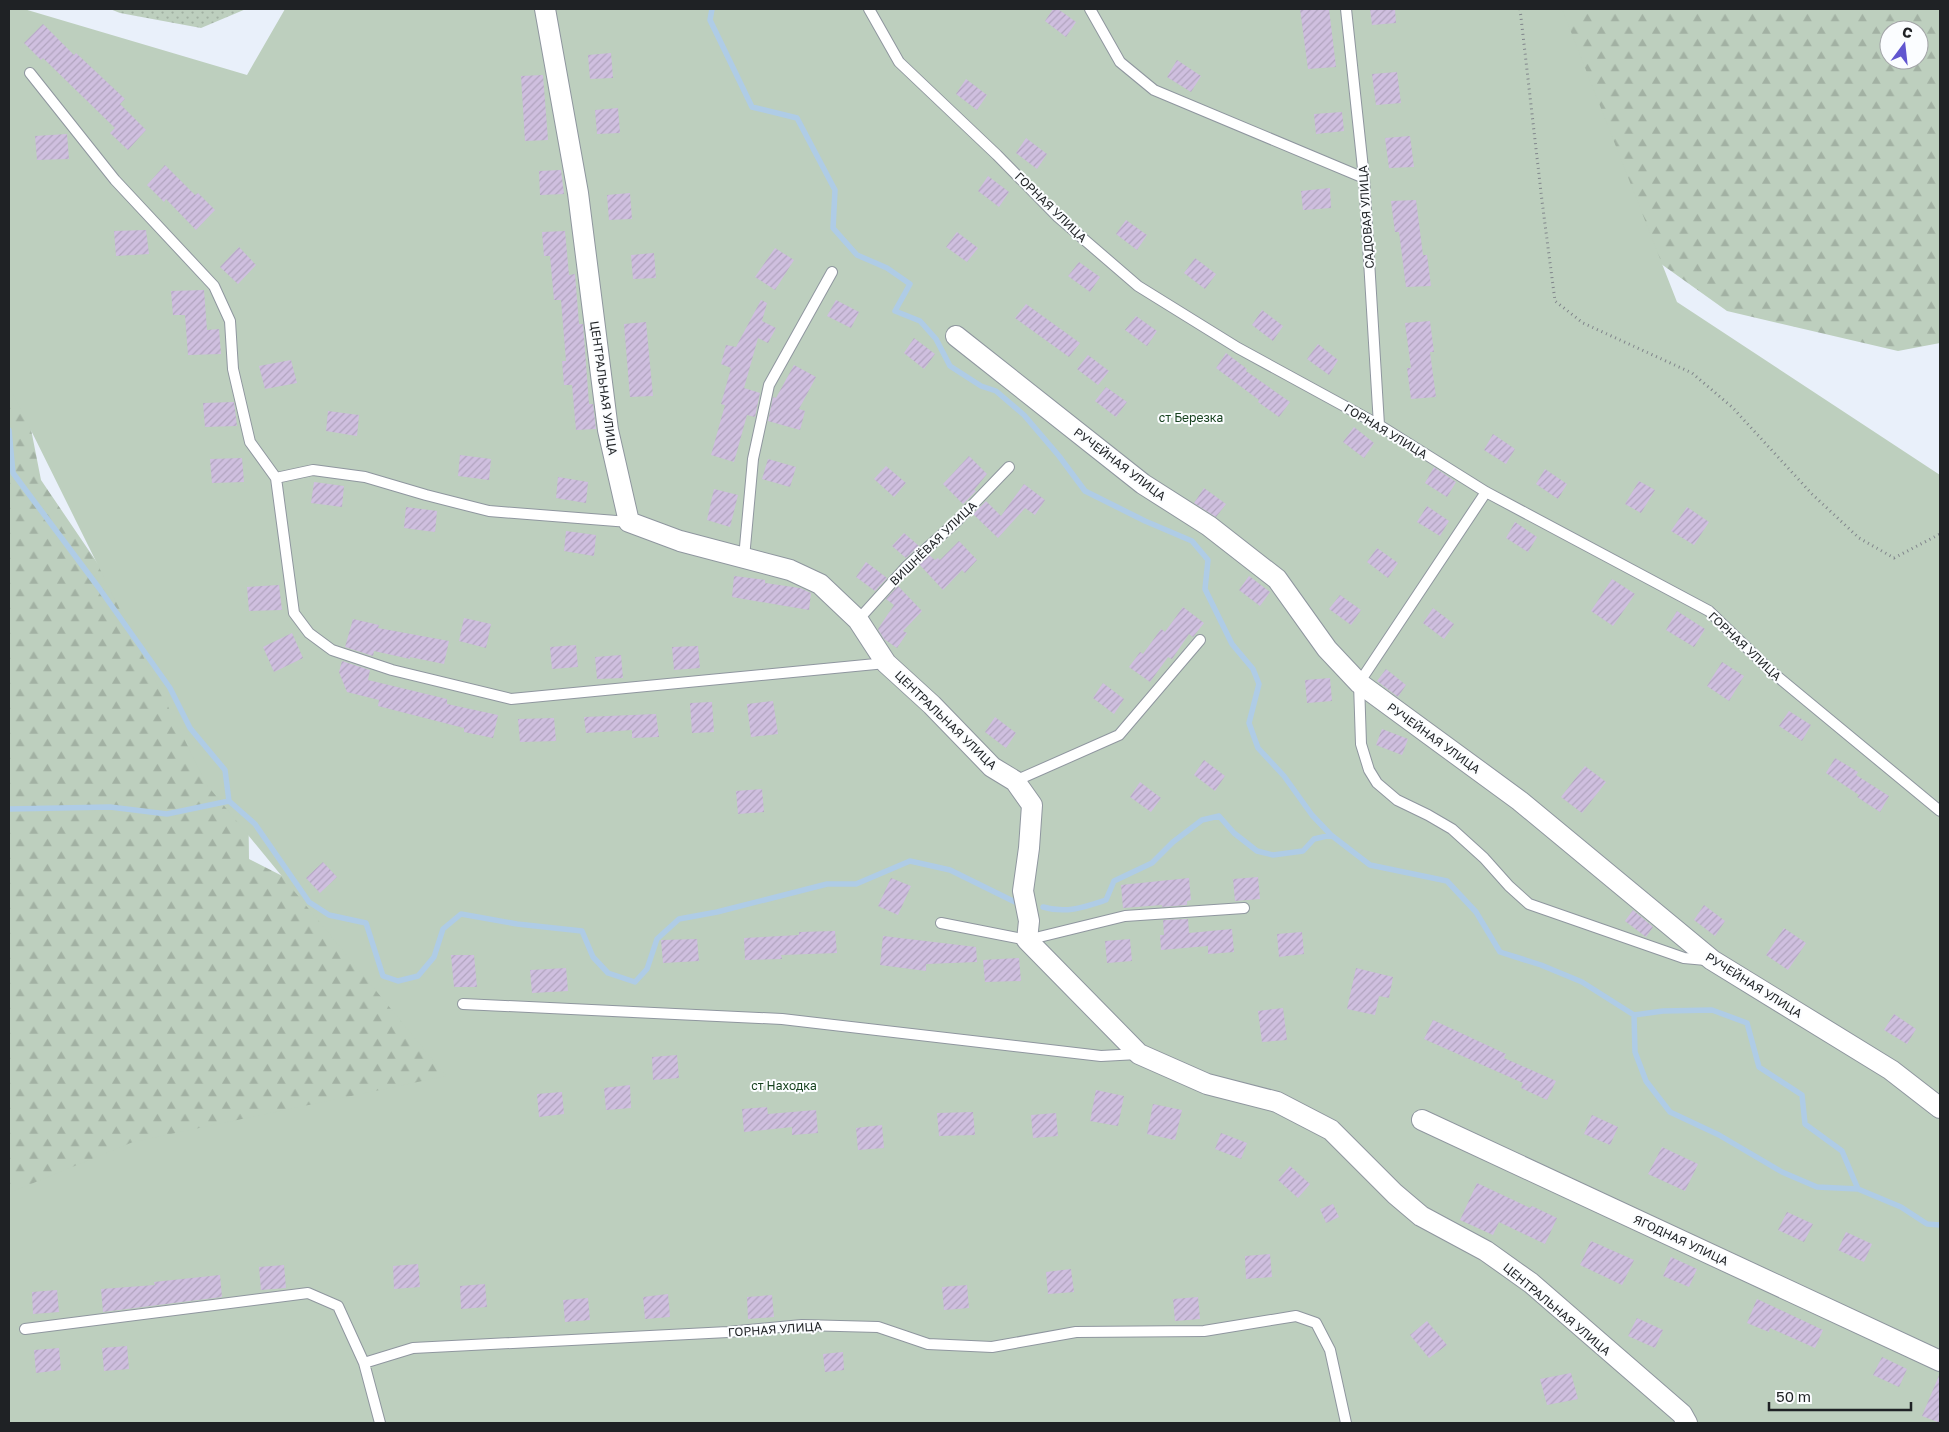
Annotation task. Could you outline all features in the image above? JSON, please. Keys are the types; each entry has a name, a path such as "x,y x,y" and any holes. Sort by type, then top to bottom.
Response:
{"street":[{"name":"ЦЕНТРАЛЬНАЯ УЛИЦА","path":"545,9 578,193 608,430 629,522 680,541 790,570 820,584 858,620 886,663 932,705 992,767 1015,781 1032,805 1023,891 1029,920 1027,940 1138,1054 1206,1084 1277,1102 1331,1130 1395,1194 1421,1216 1486,1251 1530,1283 1682,1414 1687,1423"},
{"name":"РУЧЕЙНАЯ УЛИЦА","path":"956,336 1143,484 1209,526 1277,579 1327,649 1359,682 1520,801 1712,960 1891,1070 1940,1108"},
{"name":"ЯГОДНАЯ УЛИЦА","path":"1422,1120 1940,1361"}],"lane":[{"name":"ГОРНАЯ УЛИЦА","path":"869,9 899,62 997,155 1058,217 1138,286 1238,348 1379,425 1486,492 1709,611 1772,672 1940,811"},
{"path":"1090,9 1120,62 1154,90 1364,178"},
{"name":"САДОВАЯ УЛИЦА","path":"1346,9 1364,178 1379,425"},
{"path":"30,73 114,180 214,286 230,321 233,369 250,442 276,478 294,613 309,634 332,650 392,670 511,698 886,663"},
{"path":"744,558 753,459 769,385 832,272"},
{"name":"ВИШНЁВАЯ УЛИЦА","path":"858,620 906,567 956,522 1010,467"},
{"path":"276,478 313,470 347,474 365,477 426,496 489,510 629,522"},
{"path":"1486,492 1359,682 1361,744 1369,770 1377,783 1397,800 1428,814 1452,829 1529,904 1684,958 1712,960"},
{"path":"1015,781 1119,735 1200,640"},
{"path":"941,923 1027,940 1125,916 1244,908"},
{"path":"462,1004 782,1019 1101,1056 1138,1054"},
{"path":"25,1329 308,1293 338,1306 364,1364 380,1423"},
{"name":"ГОРНАЯ УЛИЦА","path":"364,1364 413,1348 728,1332 802,1325 878,1327 928,1344 992,1347 1076,1332 1204,1332 1296,1316 1316,1323 1330,1350 1346,1423"}],"path":[{"path":"1520,9 1555,301 1583,323 1692,374 1732,407 1812,494 1859,538 1894,558 1940,534"}],"green space":[{"path":"9,9 24,9 247,75 285,9 1562,9 1677,302 1940,475 1940,1423 9,1423 9,1193 133,1142 446,1076 207,785 9,386"},
{"path":"110,9 246,9 201,28 120,13"},
{"path":"1484,9 1940,9 1940,343 1898,351 1727,311 1594,216"},
{"path":"9,317 41,480 248,785 249,859 347,909 417,848 467,1119 9,1198"}],"building":[{"path":"1053,9 1058,9 1076,22 1066,37 1045,21"},
{"path":"1300,9 1329,9 1336,67 1308,69"},
{"path":"1370,9 1395,9 1396,23 1372,25"},
{"path":"43,24 74,55 76,53 125,99 120,104 146,130 128,150 110,133 115,128 43,58 41,60 24,43"},
{"path":"611,53 613,78 590,79 588,55"},
{"path":"1177,60 1201,76 1191,92 1167,77"},
{"path":"1397,72 1401,103 1376,105 1372,74"},
{"path":"543,75 548,140 525,141 521,76"},
{"path":"966,79 987,95 977,110 956,94"},
{"path":"618,108 620,133 597,134 595,110"},
{"path":"1342,112 1344,131 1316,134 1314,114"},
{"path":"67,134 69,159 37,160 35,136"},
{"path":"1410,136 1414,167 1389,168 1385,138"},
{"path":"1026,138 1047,154 1037,169 1016,153"},
{"path":"165,165 195,195 198,193 215,210 196,230 166,199 164,202 147,185"},
{"path":"561,170 564,194 540,195 539,171"},
{"path":"988,176 1009,192 999,207 978,191"},
{"path":"1330,188 1331,208 1303,210 1301,191"},
{"path":"630,193 632,219 609,220 607,195"},
{"path":"1416,200 1423,255 1427,255 1431,286 1406,287 1399,232 1395,232 1391,201"},
{"path":"1126,220 1147,235 1137,250 1116,234"},
{"path":"146,230 149,254 116,256 114,231"},
{"path":"565,231 569,275 575,274 579,324 583,324 589,404 593,404 596,429 576,430 572,385 564,385 562,361 566,361 561,300 554,300 550,256 544,256 542,232"},
{"path":"957,232 978,248 967,262 946,247"},
{"path":"239,247 256,265 238,284 220,267"},
{"path":"775,248 794,260 775,290 755,277"},
{"path":"654,253 656,278 633,279 631,255"},
{"path":"1195,258 1216,274 1205,289 1184,273"},
{"path":"1079,262 1100,277 1090,292 1068,276"},
{"path":"204,290 207,330 219,329 221,354 188,355 185,315 173,315 171,291"},
{"path":"761,300 767,303 762,321 776,328 768,343 758,338 744,388 760,393 755,417 747,415 734,462 711,455 725,405 721,404 731,368 721,364 726,345 736,347"},
{"path":"836,300 859,312 851,328 827,316"},
{"path":"1026,304 1080,343 1069,357 1015,318"},
{"path":"1262,310 1283,326 1273,341 1252,325"},
{"path":"1136,316 1157,331 1147,346 1125,330"},
{"path":"1430,321 1434,352 1430,352 1436,397 1411,399 1407,368 1411,368 1405,323"},
{"path":"646,322 653,396 630,397 624,324"},
{"path":"914,338 935,354 924,369 904,353"},
{"path":"1318,344 1338,360 1329,375 1307,359"},
{"path":"1226,353 1247,369 1246,371 1290,402 1279,417 1216,368"},
{"path":"1088,355 1109,371 1098,385 1077,369"},
{"path":"291,360 297,383 265,389 259,366"},
{"path":"794,365 816,377 799,409 805,411 800,430 768,421 773,397 776,398"},
{"path":"1106,387 1127,402 1116,417 1095,401"},
{"path":"234,402 237,426 205,427 203,403"},
{"path":"328,411 359,415 357,436 326,431"},
{"path":"1354,427 1374,443 1364,458 1343,442"},
{"path":"1493,434 1515,449 1506,464 1484,450"},
{"path":"460,455 491,459 489,480 458,476"},
{"path":"969,456 987,474 974,490 976,491 963,504 943,484"},
{"path":"242,458 244,482 212,483 210,459"},
{"path":"768,459 796,467 790,487 762,479"},
{"path":"886,466 906,483 894,497 874,479"},
{"path":"1434,467 1456,482 1447,497 1425,483"},
{"path":"1545,469 1567,484 1558,499 1536,484"},
{"path":"558,477 588,482 586,503 556,498"},
{"path":"1639,481 1655,490 1641,513 1625,504"},
{"path":"314,482 344,486 342,507 311,503"},
{"path":"1024,484 1045,500 1035,515 1025,508 998,538 973,514 986,501 1001,516"},
{"path":"1204,488 1226,504 1216,517 1194,503"},
{"path":"714,489 738,495 730,527 707,520"},
{"path":"1427,506 1449,521 1440,536 1417,522"},
{"path":"406,507 437,511 435,532 404,528"},
{"path":"1687,507 1709,522 1694,545 1671,531"},
{"path":"1515,522 1537,537 1528,552 1506,538"},
{"path":"566,531 596,535 594,556 564,551"},
{"path":"904,533 919,546 906,558 892,546"},
{"path":"959,541 977,560 965,573 962,570 943,590 919,564 929,555 935,560 938,558 940,560"},
{"path":"1377,548 1398,563 1388,578 1367,562"},
{"path":"866,562 887,578 875,591 856,577"},
{"path":"734,576 765,580 765,583 800,588 811,593 809,610 732,597"},
{"path":"1249,576 1270,592 1260,606 1239,590"},
{"path":"1612,579 1635,594 1613,626 1591,611"},
{"path":"279,585 282,610 249,611 247,587"},
{"path":"898,586 922,611 903,631 907,633 897,648 884,639 878,629 894,605 886,599"},
{"path":"1340,595 1361,610 1351,625 1329,609"},
{"path":"1183,607 1204,623 1193,637 1189,634 1172,659 1168,657 1150,682 1129,667 1140,652 1143,654 1161,629 1165,632"},
{"path":"1433,608 1454,624 1444,639 1423,623"},
{"path":"1677,611 1705,629 1694,647 1666,630"},
{"path":"464,618 491,624 486,648 459,641"},
{"path":"353,619 379,625 378,628 449,641 444,664 374,651 373,656 345,647"},
{"path":"292,633 303,658 274,672 263,647"},
{"path":"576,645 578,667 552,669 550,647"},
{"path":"698,646 700,668 674,670 672,647"},
{"path":"621,655 623,678 597,679 595,657"},
{"path":"342,661 370,670 368,680 447,699 447,704 498,715 493,738 464,732 464,728 378,706 379,700 347,692 339,672"},
{"path":"1722,662 1744,676 1729,701 1707,686"},
{"path":"1386,669 1406,685 1398,697 1377,681"},
{"path":"1330,678 1332,701 1307,703 1305,680"},
{"path":"1103,683 1124,699 1114,714 1093,698"},
{"path":"773,701 778,734 751,737 747,704"},
{"path":"712,702 714,732 692,733 690,703"},
{"path":"1789,711 1811,725 1802,741 1779,726"},
{"path":"656,714 659,737 632,738 632,730 586,733 584,717"},
{"path":"995,717 1016,733 1006,748 985,732"},
{"path":"554,718 556,741 520,742 518,719"},
{"path":"1382,729 1408,739 1402,755 1376,745"},
{"path":"1835,758 1858,772 1856,775 1889,796 1880,812 1826,773"},
{"path":"1204,760 1225,776 1215,791 1194,775"},
{"path":"1585,766 1606,782 1582,813 1561,797"},
{"path":"1140,782 1161,798 1151,812 1130,797"},
{"path":"762,789 764,812 738,814 736,791"},
{"path":"323,862 337,877 320,893 306,878"},
{"path":"1258,877 1260,899 1235,901 1233,879"},
{"path":"891,878 911,886 898,915 878,906"},
{"path":"1189,878 1191,900 1187,901 1187,905 1123,908 1121,885"},
{"path":"1704,905 1725,921 1715,936 1694,920"},
{"path":"1633,910 1653,927 1646,937 1625,921"},
{"path":"1188,919 1189,933 1232,929 1234,952 1208,954 1208,946 1161,950 1160,935 1164,935 1163,920"},
{"path":"1784,928 1806,943 1788,970 1766,955"},
{"path":"835,931 837,953 781,955 782,959 745,960 744,938 799,935 799,932"},
{"path":"1302,932 1304,954 1279,957 1277,934"},
{"path":"883,936 976,947 977,962 926,964 926,971 880,965"},
{"path":"697,939 699,961 663,963 661,940"},
{"path":"1130,939 1132,961 1107,963 1105,941"},
{"path":"451,955 474,955 477,987 454,987"},
{"path":"1019,958 1021,981 985,982 983,960"},
{"path":"566,968 568,991 532,993 530,970"},
{"path":"1356,968 1393,977 1389,998 1379,996 1375,1015 1347,1009"},
{"path":"1283,1008 1287,1040 1262,1042 1258,1011"},
{"path":"1894,1014 1916,1029 1907,1044 1884,1030"},
{"path":"1433,1020 1506,1054 1504,1058 1556,1081 1547,1100 1521,1088 1523,1083 1424,1039"},
{"path":"677,1055 679,1078 653,1080 652,1057"},
{"path":"630,1085 631,1108 606,1110 604,1088"},
{"path":"1096,1090 1124,1096 1118,1126 1090,1121"},
{"path":"562,1092 564,1114 539,1117 537,1094"},
{"path":"1153,1104 1182,1110 1175,1140 1147,1134"},
{"path":"767,1107 768,1114 816,1110 818,1133 792,1135 792,1127 744,1132 742,1109"},
{"path":"973,1112 975,1135 939,1136 937,1113"},
{"path":"1056,1113 1058,1136 1033,1138 1031,1115"},
{"path":"1592,1115 1618,1127 1610,1145 1584,1134"},
{"path":"882,1125 884,1148 858,1150 856,1128"},
{"path":"1221,1133 1247,1143 1241,1159 1215,1149"},
{"path":"1662,1147 1698,1164 1685,1191 1648,1174"},
{"path":"1290,1166 1310,1184 1298,1198 1278,1180"},
{"path":"1477,1183 1530,1208 1532,1206 1557,1218 1545,1244 1499,1222 1493,1235 1460,1220"},
{"path":"1333,1204 1339,1217 1326,1223 1320,1209"},
{"path":"1787,1212 1813,1224 1804,1242 1778,1230"},
{"path":"1846,1232 1872,1244 1864,1262 1838,1250"},
{"path":"1591,1241 1634,1260 1622,1285 1580,1265"},
{"path":"1270,1254 1272,1277 1246,1279 1245,1256"},
{"path":"1671,1257 1697,1269 1689,1287 1663,1276"},
{"path":"418,1264 420,1287 394,1289 393,1266"},
{"path":"284,1265 286,1288 261,1290 259,1267"},
{"path":"1071,1269 1074,1292 1048,1294 1046,1272"},
{"path":"220,1275 222,1297 103,1312 101,1289 155,1285 154,1282"},
{"path":"485,1284 487,1307 461,1309 460,1286"},
{"path":"967,1285 969,1308 944,1310 942,1287"},
{"path":"57,1290 59,1312 33,1314 32,1292"},
{"path":"668,1294 670,1317 645,1319 643,1297"},
{"path":"772,1295 774,1317 748,1319 747,1297"},
{"path":"1198,1297 1200,1319 1175,1321 1173,1299"},
{"path":"588,1298 590,1320 565,1322 563,1300"},
{"path":"1757,1299 1823,1330 1815,1348 1770,1328 1769,1332 1747,1323"},
{"path":"1637,1318 1663,1330 1655,1348 1628,1336"},
{"path":"1427,1321 1447,1345 1429,1358 1410,1335"},
{"path":"127,1346 129,1369 104,1371 102,1348"},
{"path":"59,1348 61,1370 36,1373 34,1350"},
{"path":"843,1352 844,1370 825,1372 823,1354"},
{"path":"1882,1357 1907,1369 1899,1387 1873,1375"},
{"path":"1571,1373 1578,1399 1547,1405 1540,1379"},
{"path":"1940,1373 1940,1423 1922,1416"}],"waterway":[{"path":"712,9 710,20 752,107 797,118 835,190 833,228 857,255 887,268 910,284 895,311 920,321 936,339 950,366 981,386 996,391 1024,415 1059,456 1085,491 1145,521 1192,541 1208,560 1205,589 1232,644 1253,669 1259,684 1249,723 1258,748 1284,776 1312,815 1331,835"},
{"path":"9,430 13,473 99,588 170,688 190,728 225,770 229,801 255,824 309,902 329,915 366,923 383,976 398,981 418,976 434,957 443,929 461,914 517,924 582,931 593,957 608,973 635,982 647,969 657,939 679,919 717,912 827,884 856,884 910,861 950,870 1015,902"},
{"path":"9,809 110,807 167,814 229,801"},
{"path":"1043,907 1068,910 1106,900 1114,881 1152,863 1173,842 1202,820 1219,816 1234,833 1257,851 1273,855 1303,851 1314,839 1331,835 1370,865 1447,881 1476,912 1500,952 1541,965 1582,982 1634,1015 1663,1011 1712,1010 1747,1023 1759,1067 1802,1095 1805,1124 1842,1151 1858,1189 1901,1207 1927,1224 1940,1225"},
{"path":"1634,1015 1635,1052 1646,1081 1670,1112 1719,1135 1782,1172 1817,1187 1858,1189"}],"park label":[{"name":"ст Березка","path":"1191,417"},
{"name":"ст Находка","path":"784,1085"}]}
